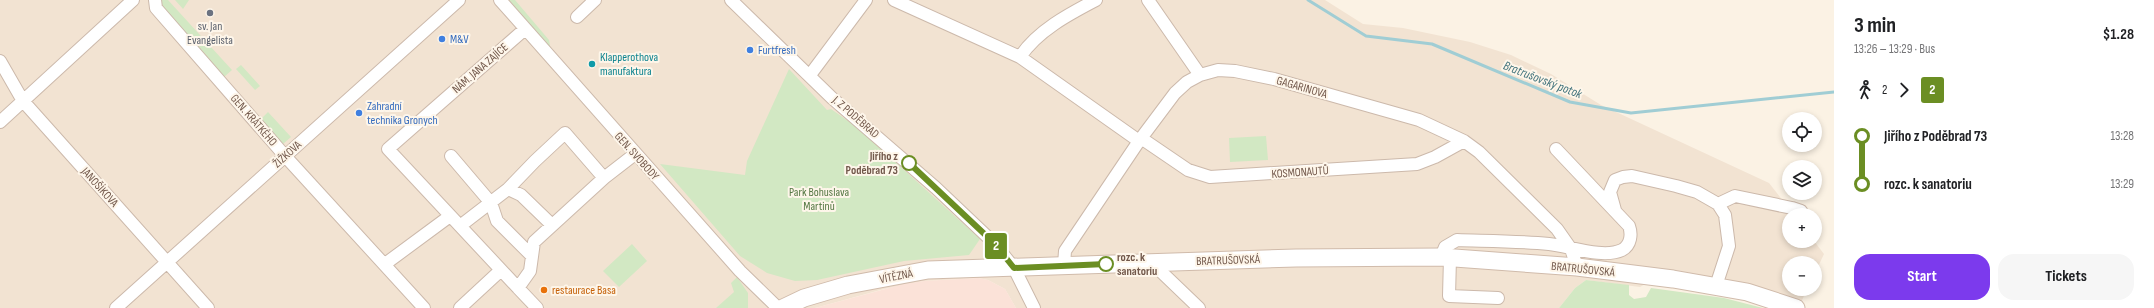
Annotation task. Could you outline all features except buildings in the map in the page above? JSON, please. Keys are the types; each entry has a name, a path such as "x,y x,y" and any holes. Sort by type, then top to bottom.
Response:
{"main road":[{"name":"BRATRUŠOVSKÁ","path":"1014,268 1151,262 1446,258 1577,267 1716,286 1747,292 1796,308"},
{"name":"VÍTĚZNÁ","path":"783,308 804,298 848,285 928,270 1014,268"}],"street":[{"path":"0,122 133,0"},
{"name":"GEN. KRÁTKÉHO","path":"155,0 156,8 285,156 424,308"},
{"name":"ŽIŽKOVA","path":"116,308 459,0"},
{"name":"GEN. SVOBODY","path":"500,0 740,271 778,308"},
{"path":"577,17 595,0"},
{"name":"J. Z PODĚBRAD","path":"731,0 832,98 936,188 994,243 1014,268 1034,308"},
{"path":"810,75 866,0"},
{"name":"KOSMONAUTŮ","path":"894,0 1020,57 1140,140 1188,170 1210,177 1417,164 1436,157 1464,141"},
{"path":"1020,57 1026,47 1038,36 1096,0"},
{"path":"1148,0 1200,75"},
{"name":"NÁM. JANA ZAJÍCE","path":"525,29 388,149 538,308"},
{"name":"JANOŠÍKOVA","path":"0,61 23,101 208,308"},
{"name":"GAGARINOVA","path":"1064,265 1065,251 1140,140 1175,93 1187,82 1200,75 1218,70 1274,79 1419,120 1464,141 1479,152 1557,229 1571,249 1577,267"},
{"path":"460,226 508,189 535,160 565,133 604,178"},
{"name":"BRATRUŠOVSKÁ","path":"1446,258 1445,247 1457,240 1551,244 1571,249 1607,252 1621,251 1628,246 1632,233 1629,226 1556,149"},
{"path":"518,288 530,271 534,242 604,178 635,154"},
{"path":"451,156 491,203 497,221 532,256"},
{"path":"1615,212 1610,192 1615,180 1632,176 1697,192 1718,204 1725,215 1729,246 1716,286"},
{"path":"508,189 521,194 552,225"},
{"path":"1718,204 1735,196 1792,208"},
{"path":"385,264 450,216"},
{"path":"1446,258 1449,296 1498,298"},
{"path":"1151,262 1199,308"},
{"path":"460,308 501,270"}],"shaded area":[{"path":"0,0 1325,0 1363,24 1403,28 1470,42 1511,55 1551,74 1601,105 1769,183 1789,208 1782,208 1782,248 1819,248 1824,254 1822,258 1822,256 1782,256 1782,296 1804,296 1800,305 1735,283 1670,270 1640,287 1586,280 1575,288 1559,308 1016,308 1005,289 988,280 978,278 924,281 884,289 815,308 0,308"},
{"path":"978,278 988,280 1005,289 1016,308 815,308 904,284 924,281"}],"green space":[{"path":"161,0 168,0 232,70 224,77 163,9"},
{"path":"175,0 189,0 183,9"},
{"path":"509,0 515,0 549,40 551,51"},
{"path":"241,65 260,86 255,90 236,69"},
{"name":"Park Bohuslava Martinů","path":"789,69 827,110 831,109 858,128 980,239 969,255 904,261 817,280 795,281 767,273 740,256 660,164 745,175 747,161"},
{"path":"268,112 291,137 283,144 261,119"},
{"path":"1266,136 1268,160 1230,162 1229,138"},
{"path":"632,244 647,261 619,287 603,271"},
{"path":"737,277 748,293 748,308 716,308 734,292 731,283"},
{"path":"1586,280 1629,285 1629,295 1634,299 1646,297 1651,288 1724,298 1763,308 1559,308 1575,288"}],"waterway":[{"name":"Bratrušovský potok","path":"1308,0 1366,36 1432,44 1570,102 1631,113 1834,92"}],"bus line":[{"name":"2","path":"909,163 994,243 1014,268 1106,264"}],"place":[{"name":"sv. Jan Evangelista","path":"210,13"},
{"name":"M&V","path":"442,39"},
{"name":"Furtfresh","path":"750,50"},
{"name":"Klapperothova manufaktura","path":"592,64"},
{"name":"Zahradní technika Gronych","path":"359,113"},
{"name":"Jiřího z Poděbrad 73","path":"909,163"},
{"name":"rozc. k sanatoriu","path":"1106,264"},
{"name":"restaurace Basa","path":"544,290"}]}
